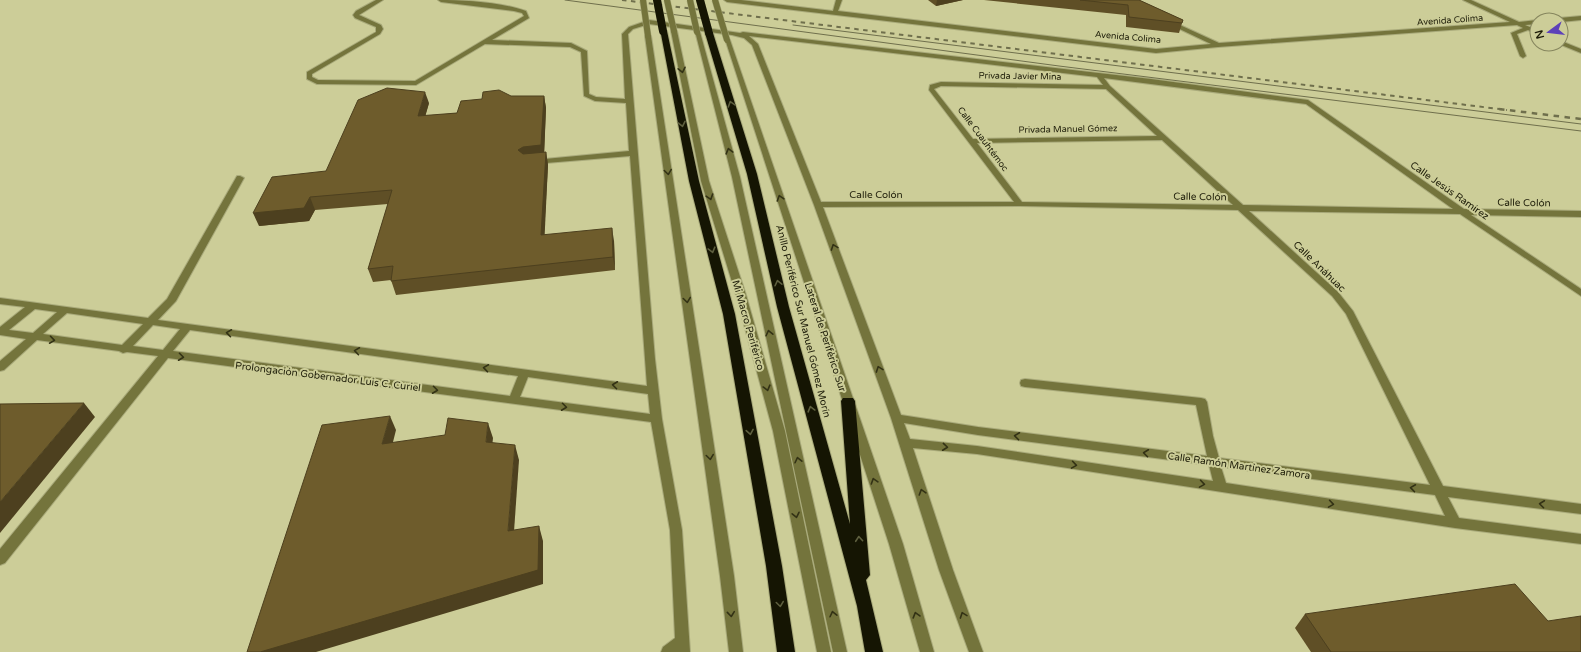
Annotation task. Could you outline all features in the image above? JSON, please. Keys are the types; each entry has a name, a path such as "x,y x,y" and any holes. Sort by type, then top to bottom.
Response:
{"highway":[{"path":"657,0 668,31 694,180 729,314 774,566 786,652"},
{"name":"Anillo Periférico Sur Manuel Gómez Morín","path":"700,0 703,32 752,174 783,307 865,606 874,652"},
{"path":"848,401 865,606"}],"street":[{"path":"380,0 358,12 356,15 379,26 380,30 309,73 309,78 317,82 413,84 527,17 524,12 515,9 441,0"},
{"path":"643,0 725,560 736,652"},
{"name":"Mi Macro Periférico","path":"667,0 668,31 705,181 742,295 778,431 824,652"},
{"name":"Mi Macro Periférico","path":"690,0 703,32 840,652"},
{"name":"Lateral de Periférico Sur","path":"715,0 730,36 848,401 896,544 927,652"},
{"name":"Avenida Colima","path":"727,0 1156,51 1218,45 1529,23"},
{"path":"835,12 839,0"},
{"path":"1466,0 1528,28"},
{"path":"1569,19 1581,18"},
{"path":"1164,19 1218,45"},
{"path":"668,652 683,647 676,530 656,419 629,101 625,34 630,28 649,22 656,22 730,36 1100,77"},
{"path":"1523,56 1514,33 1528,28"},
{"path":"730,36 746,37 755,44 818,205 897,418 946,570 976,652"},
{"path":"484,42 571,45 584,51 586,95 595,99 629,101"},
{"path":"1569,46 1581,51"},
{"name":"Calle Anáhuac","path":"1100,77 1108,87 1335,294 1350,313 1455,523"},
{"name":"Calle Jesús Ramírez","path":"1100,77 1308,102 1462,212 1581,292"},
{"name":"Privada Javier Mina","path":"932,86 941,84 1108,87"},
{"name":"Calle Cuauhtémoc","path":"932,86 931,89 1020,204"},
{"name":"Privada Manuel Gómez","path":"972,141 1165,138"},
{"path":"526,163 634,153"},
{"path":"123,350 171,301 240,178"},
{"name":"Calle Colón","path":"818,205 1020,204 1581,214"},
{"path":"0,301 654,391"},
{"path":"0,332 33,306"},
{"path":"0,367 65,310"},
{"path":"0,559 187,327"},
{"name":"Prolongación Gobernador Luis C. Curiel","path":"0,332 123,350 656,419"},
{"path":"513,400 525,373"},
{"path":"1025,383 1201,402 1213,462 1221,487"},
{"name":"Calle Ramón Martínez Zamora","path":"897,418 978,431 1440,492 1581,509"},
{"path":"906,443 977,450 1455,523 1581,539"}],"building":[{"path":"1080,0 1139,0 1183,20 1182,23 1129,17 1128,5"},
{"path":"387,88 425,92 418,116 457,113 461,101 482,99 483,92 499,90 511,96 544,96 541,145 523,147 518,150 523,154 546,152 541,235 612,228 613,257 391,281 393,266 368,269 392,190 310,197 304,208 253,213 272,177 326,171 358,100"},
{"path":"84,403 0,502 0,404"},
{"path":"390,416 382,444 445,435 448,418 488,423 486,442 515,445 508,531 539,526 538,570 260,652 247,652 322,425"},
{"path":"1515,584 1548,621 1581,616 1581,652 1331,652 1305,614"}],"tram line":[{"path":"565,0 1059,66 1581,131"},
{"path":"793,25 1581,124"}],"railway":[{"path":"622,0 1507,110"},
{"path":"1499,109 1581,119"}]}
